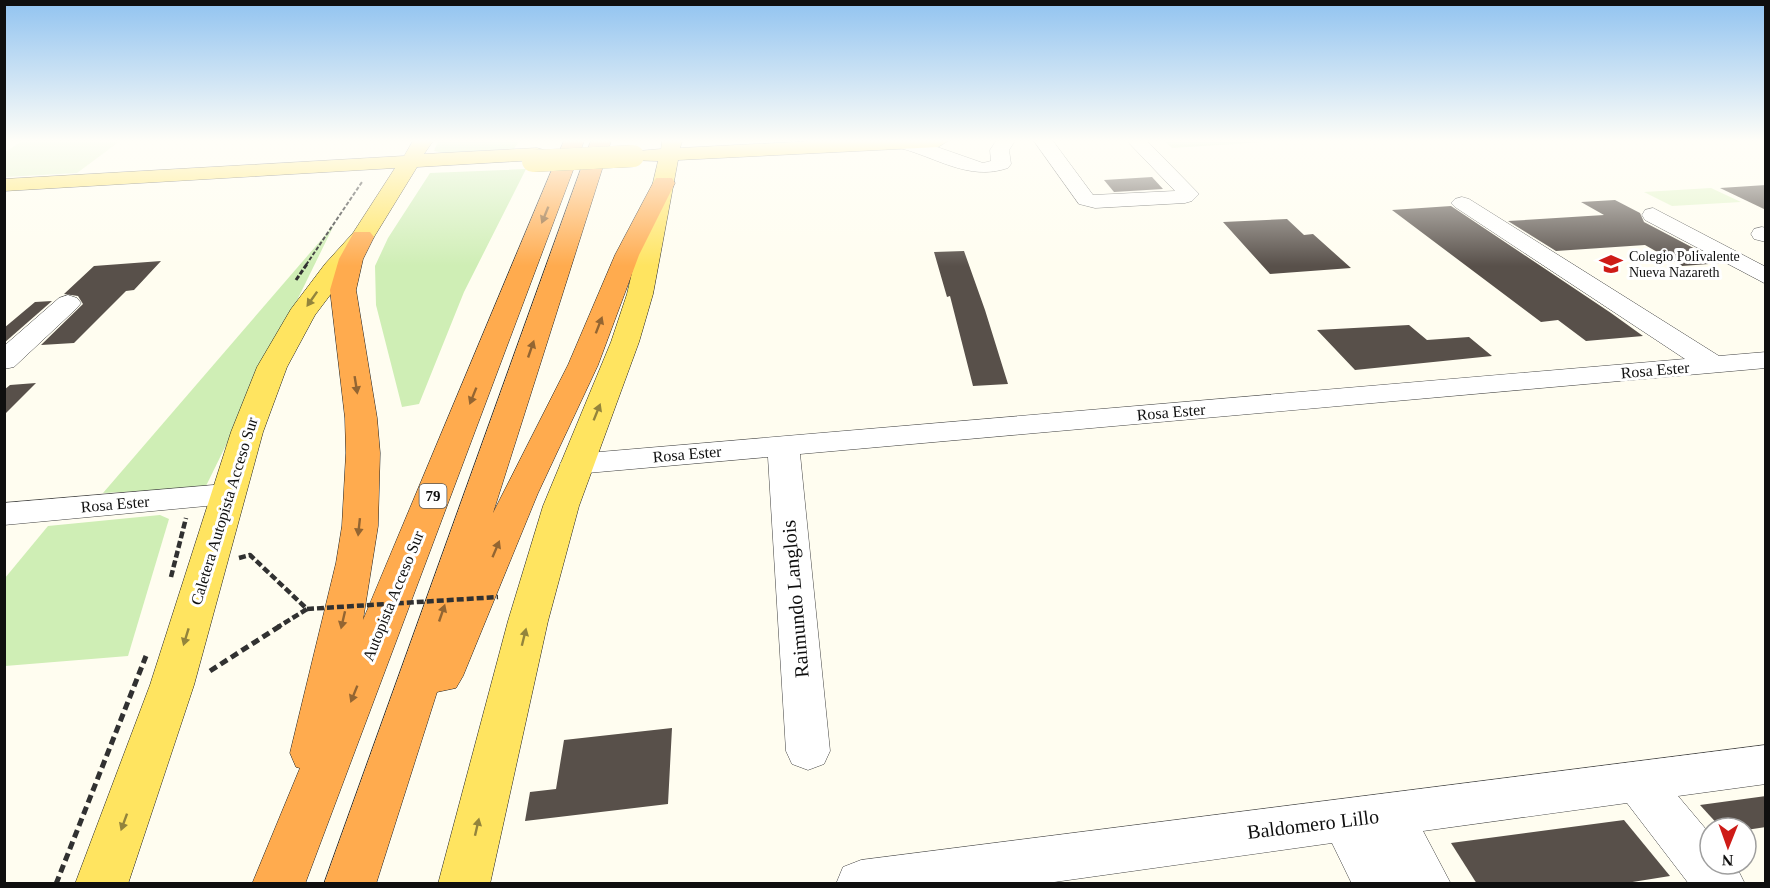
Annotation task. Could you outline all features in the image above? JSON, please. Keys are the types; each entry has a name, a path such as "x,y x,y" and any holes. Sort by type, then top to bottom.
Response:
{"highway":[{"name":"Autopista Acceso Sur","path":"285,867 558,182"},
{"path":"356,866 587,182"},
{"path":"356,866 520,493 583,365 659,182"},
{"path":"285,867 348,597 360,526 363,453 361,418 346,327 343,290 348,267 362,237"}],"main road":[{"path":"4,185 54,182"},
{"path":"373,182 388,194"},
{"name":"Caletera Autopista Acceso Sur","path":"101,884 171,685 226,495 259,398 286,340 317,291 362,237 395,182"},
{"path":"464,884 528,621 561,506 632,322 664,182"}],"street":[{"path":"1073,182 1086,200 1107,202 1189,195 1177,182"},
{"path":"1462,203 1714,365"},
{"path":"1653,215 1766,277"},
{"path":"4,361 68,303"},
{"name":"Rosa Ester","path":"576,464 1766,360"},
{"name":"Raimundo Langlois","path":"783,446 808,751"},
{"name":"Rosa Ester","path":"4,514 226,495"},
{"name":"Baldomero Lillo","path":"861,884 1050,871 1366,817 1766,764"},
{"path":"1637,781 1720,884"},
{"path":"1366,817 1379,884"},
{"path":"1366,817 1426,884"}],"path":[{"path":"250,555 307,609"},
{"path":"200,678 307,609 498,597"}],"green space":[{"path":"424,182 519,182 464,292 419,404 402,407 376,305 375,266 388,238"},
{"path":"1711,188 1741,202 1672,206 1644,192"},
{"path":"334,225 205,488 103,493"},
{"path":"160,515 169,519 128,656 5,666 5,578 48,526"}],"building":[{"path":"1106,182 1157,182 1163,189 1114,192"},
{"path":"1766,185 1766,210 1720,188"},
{"path":"1615,200 1640,213 1644,222 1722,263 1682,266 1645,245 1556,251 1508,221 1604,215 1581,202"},
{"path":"1451,206 1643,336 1586,341 1558,320 1541,322 1392,210"},
{"path":"1287,219 1304,235 1313,234 1351,268 1270,274 1223,222"},
{"path":"964,251 1008,384 973,386 950,296 947,297 934,252"},
{"path":"161,261 134,290 126,291 74,343 41,345 83,304 78,296 64,294 94,266"},
{"path":"52,301 4,343 4,328 35,302"},
{"path":"1409,325 1427,340 1469,337 1492,356 1355,370 1317,330"},
{"path":"36,383 4,415 4,390 10,385"},
{"path":"672,728 668,804 525,821 530,792 556,789 564,740"},
{"path":"1766,796 1766,827 1758,828 1758,816 1710,816 1700,805"},
{"path":"1624,820 1670,876 1620,884 1477,884 1451,843"}],"place":[{"name":"Colegio Polivalente Nueva Nazareth","path":"1611,264"}]}
